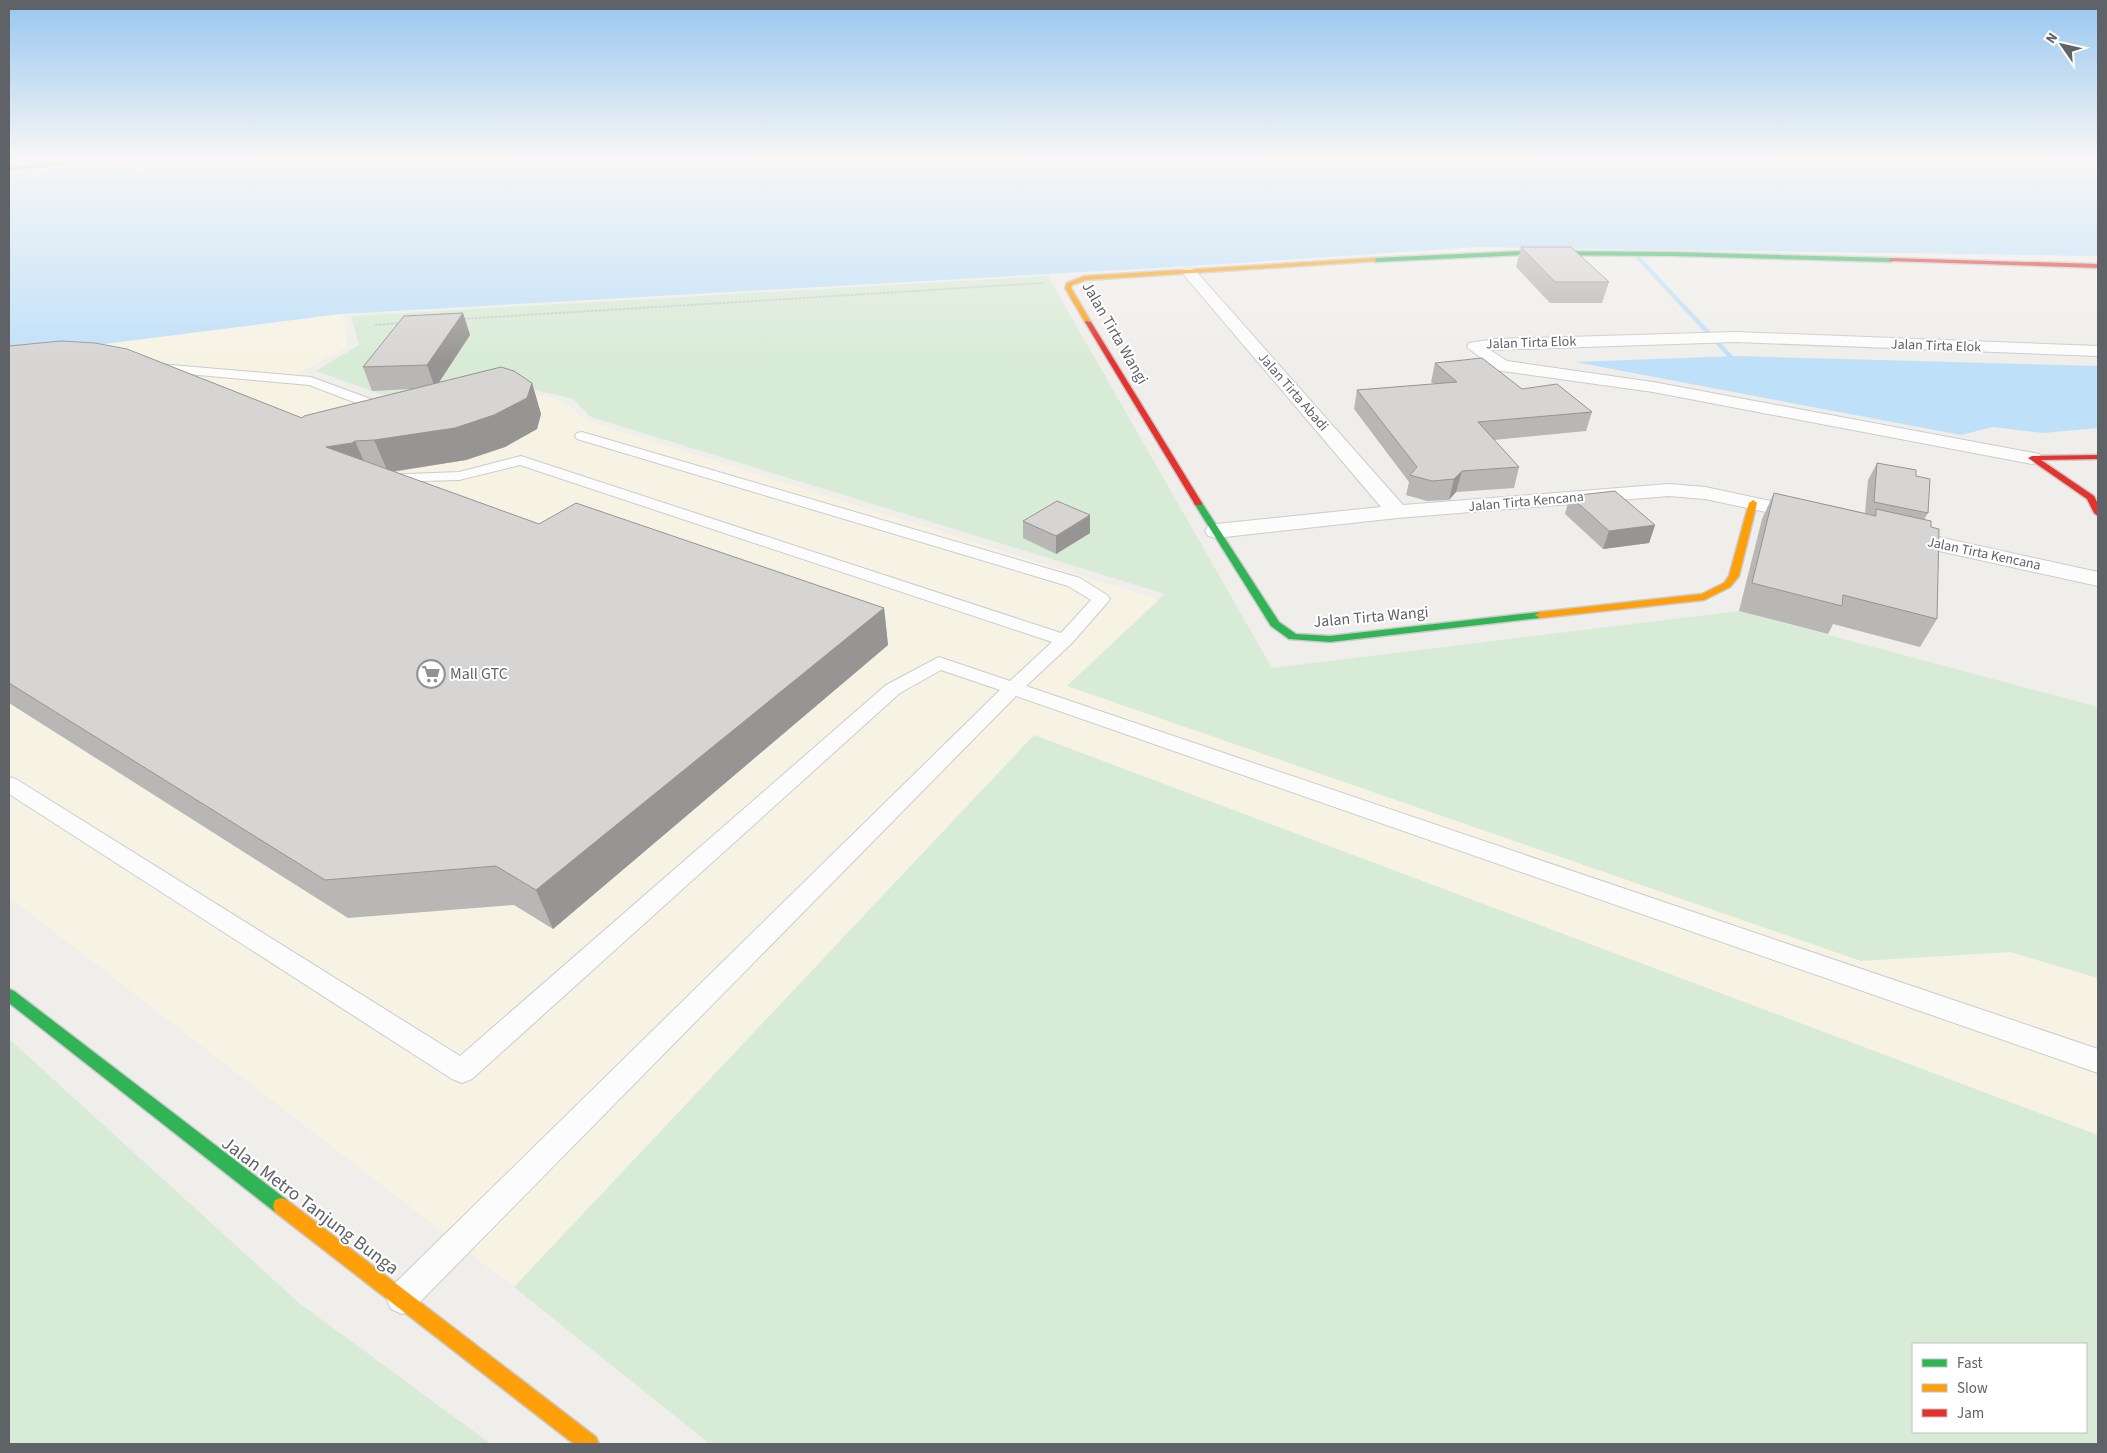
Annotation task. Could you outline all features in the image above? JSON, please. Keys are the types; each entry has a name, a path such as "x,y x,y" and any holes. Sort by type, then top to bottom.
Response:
{"street":[{"path":"1072,281 1523,252 1673,254 2098,266"},
{"name":"Jalan Tirta Abadi","path":"1189,272 1397,512"},
{"name":"Jalan Tirta Wangi","path":"1072,281 1068,288 1216,531 1279,628 1289,635 1302,639 1330,639 1704,597 1727,585 1734,576 1753,503"},
{"name":"Jalan Tirta Elok","path":"2098,351 1690,336 1489,344 1475,347 1502,366 1653,387 2032,458 2098,457"},
{"name":"Jalan Tirta Elok","path":"2032,458 2096,505"},
{"name":"Jalan Tirta Kencana","path":"1216,531 1397,512 1669,490 1705,493 1821,518"},
{"name":"Jalan Tirta Kencana","path":"1880,531 2098,579"},
{"name":"Jalan Metro Tanjung Bunga","path":"9,995 589,1444"}],"lane":[{"path":"137,367 187,369 311,381 392,411"},
{"path":"402,1298 1013,688 1065,640 1101,599 1074,582 582,436"},
{"path":"374,478 459,476 521,460 1065,640"},
{"path":"9,784 462,1072 893,688 938,663 2098,1061"}],"path":[{"path":"455,320 1072,281"},
{"path":"375,325 405,323"}],"shaded area":[{"path":"340,314 346,324 347,348 299,372 386,403 513,390 555,398 574,409 585,420 1159,600 1067,686 1861,961 2010,952 2098,978 2098,1135 1034,735 514,1287 9,897 9,356"}],"green space":[{"path":"1048,276 1272,668 1739,611 2098,707 2098,978 2010,952 1861,961 1067,686 1165,594 591,417 573,399 520,386 394,399 316,371 359,345 351,316"},
{"path":"1034,735 2098,1135 2098,1444 710,1444 514,1287"},
{"path":"9,1039 299,1303 491,1444 9,1444"}],"water":[{"path":"9,226 2098,226 2098,256 1478,247 1191,266 340,314 9,356"},
{"path":"1737,356 2098,366 2098,428 2043,433 1993,427 1961,435 1575,362"}],"building":[{"path":"1521,247 1571,247 1609,282 1555,282"},
{"path":"463,313 427,365 363,367 404,316"},
{"name":"Mall GTC","path":"61,341 95,343 127,349 302,418 501,367 514,371 532,383 527,398 494,415 455,428 355,441 326,447 539,524 576,503 884,608 536,890 496,866 325,880 9,683 9,346"},
{"path":"1482,358 1522,389 1557,384 1592,412 1478,422 1519,467 1462,471 1454,479 1432,481 1410,475 1417,467 1357,390 1457,382 1435,363"},
{"path":"1877,463 1916,470 1916,476 1930,479 1928,513 1874,502"},
{"path":"1615,491 1655,525 1609,531 1570,496"},
{"path":"1774,493 1876,516 1876,509 1931,521 1931,527 1939,529 1937,619 1843,595 1842,606 1752,583"},
{"path":"1057,501 1090,515 1056,536 1023,521"}],"waterway":[{"path":"1628,247 1730,356"}],"traffic: fast":[{"path":"1375,260 1523,253 1673,254 1891,260"},
{"path":"1198,503 1275,624 1293,637 1330,639 1540,615"},
{"path":"9,995 281,1206"}],"traffic: slow":[{"path":"1088,322 1068,288 1069,284 1085,278 1375,260"},
{"path":"1540,615 1704,597 1727,585 1734,576 1753,503"},
{"path":"281,1206 589,1444"}],"traffic: jam":[{"path":"1891,260 2098,266"},
{"path":"1088,322 1198,503"},
{"path":"2098,457 2032,458 2091,498 2098,513"}],"place":[{"name":"Mall GTC","path":"431,674"}]}
